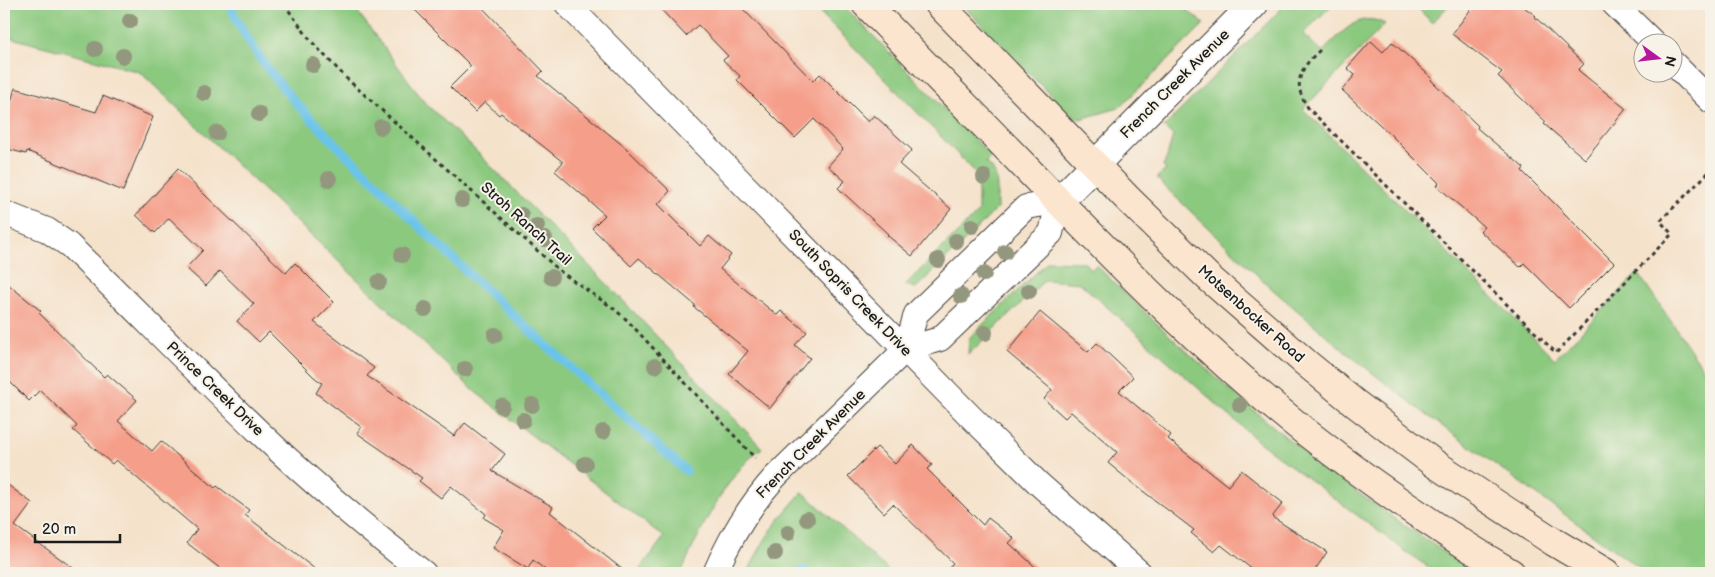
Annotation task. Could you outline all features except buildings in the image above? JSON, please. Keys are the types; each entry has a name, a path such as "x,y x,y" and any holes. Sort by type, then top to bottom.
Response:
{"main road":[{"path":"866,4 1058,202 1182,324 1307,432 1413,512 1511,573"},
{"name":"Motsenbocker Road","path":"939,4 1128,199 1220,288 1300,358 1356,404 1453,476 1554,542 1606,573"}],"street":[{"name":"South Sopris Creek Drive","path":"567,4 1030,475 1140,573"},
{"name":"French Creek Avenue","path":"715,573 735,531 764,489 906,349 940,339 1051,232 1058,202 1254,4"},
{"path":"1614,4 1643,32"},
{"path":"1682,72 1711,100"},
{"name":"French Creek Avenue","path":"906,349 916,314 1026,207 1058,202"},
{"name":"Prince Creek Drive","path":"4,213 47,230 69,246 293,464 361,523 424,573"}],"path":[{"name":"Stroh Ranch Trail","path":"284,4 311,41 346,78 561,272 627,320 756,458"},
{"path":"1320,50 1309,60 1299,76 1303,101 1556,353 1672,234 1660,221 1709,172"}],"green space":[{"path":"4,4 352,4 425,103 472,147 613,290 762,448 749,459 725,488 705,523 681,573 637,573 664,537 474,391 140,72 4,36"},
{"path":"812,4 842,4 991,156 986,163 994,171 996,177 997,209 916,288 905,285 978,212 978,175"},
{"path":"961,4 1180,4 1204,24 1119,108 1080,119 1069,114"},
{"path":"1286,4 1333,4 1303,34 1322,52 1342,32 1358,22 1375,20 1385,24 1303,109 1555,359 1638,273 1711,380 1711,573 1647,573 1614,550 1428,416 1347,353 1271,288 1162,184 1157,177 1166,170 1163,166 1173,136 1164,127"},
{"path":"1414,4 1450,4 1432,23"},
{"path":"1048,261 1082,262 1091,270 1096,265 1151,318 1266,421 1363,496 1475,573 1438,573 1413,557 1259,442 1080,283 1045,280 968,355 969,338"},
{"path":"803,492 891,573 748,573 771,530"}],"waterway":[{"path":"229,4 258,56 276,80 316,124 492,296 686,471"},
{"path":"803,570 807,573"}]}
